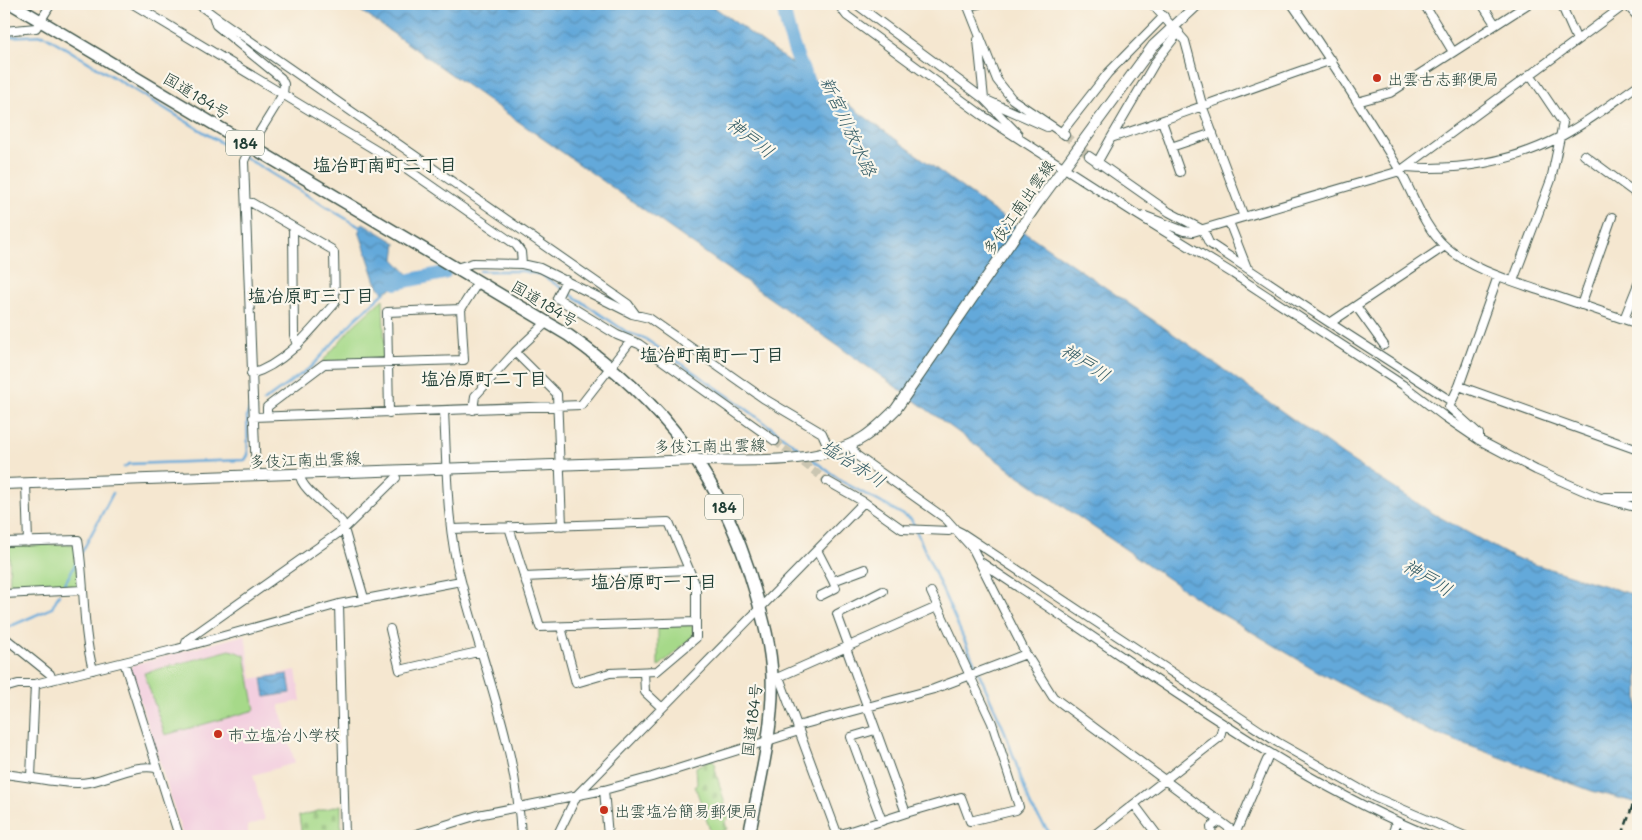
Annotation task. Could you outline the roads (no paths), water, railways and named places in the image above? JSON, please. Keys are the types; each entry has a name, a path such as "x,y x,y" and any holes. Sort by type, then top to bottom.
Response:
{"highway":[{"name":"国道184号","path":"12,4 547,322 611,367 653,407 697,460 732,521 745,554 776,677 767,739 749,836"}],"main road":[{"name":"多伎江南出雲線","path":"4,484 697,460 762,460 802,457 830,451 850,444 863,438 896,409 1056,178 1153,46 1176,28 1198,4"}],"street":[{"path":"4,31 36,28 51,4"},
{"path":"133,4 407,169 516,244 521,252 522,264"},
{"path":"198,4 628,304 636,315"},
{"path":"838,4 847,16 982,115 1403,384 1445,418 1479,440 1536,470 1598,497 1638,508"},
{"path":"857,4 984,100 1027,144"},
{"path":"979,4 967,5 997,80 1012,99 1065,135 984,100"},
{"path":"1152,4 1176,28 1185,41 1203,108 1244,217"},
{"path":"1292,4 1332,60 1357,102 1403,169 1422,216 1445,246 1464,260 1498,276 1638,324"},
{"path":"1424,4 1453,52"},
{"path":"1482,4 1495,24"},
{"path":"1357,102 1390,93 1528,4"},
{"path":"1562,4 1576,40"},
{"path":"1403,169 1626,4 1638,17"},
{"path":"213,15 216,25 281,78 284,84 283,94 244,161 256,475"},
{"path":"1061,133 1108,73 1164,16"},
{"path":"1097,163 1176,28"},
{"path":"977,29 984,100"},
{"path":"1111,138 1203,108 1252,87 1332,60"},
{"path":"1513,281 1551,180 1563,123 1530,74"},
{"path":"1133,212 1184,231 1203,230 1403,169 1496,162 1560,138 1638,85"},
{"path":"1162,121 1180,172"},
{"path":"1171,147 1213,133"},
{"path":"1584,155 1638,195"},
{"path":"1089,156 1169,212 1203,230 1209,243 1451,401"},
{"path":"246,202 252,203 331,249 334,253 335,303 297,346 261,371 251,374"},
{"path":"1581,305 1612,217"},
{"path":"1229,222 1247,268"},
{"path":"293,227 294,335 297,346"},
{"path":"1330,323 1445,246"},
{"path":"456,268 473,263 522,264 540,268 565,283 636,315 648,318 763,398 822,433 830,451"},
{"path":"1479,440 1479,434 1448,407 1459,386 1498,276"},
{"path":"267,416 267,407 324,364 464,360 461,308 478,282"},
{"path":"565,283 557,298 630,342 639,344 775,441"},
{"path":"1624,319 1638,284"},
{"path":"1356,306 1384,345"},
{"path":"389,413 386,312 461,308"},
{"path":"473,410 474,396 515,352 547,322"},
{"path":"253,417 581,405 630,342"},
{"path":"515,352 557,394 562,526"},
{"path":"1459,386 1638,450"},
{"path":"444,411 446,468 452,529 460,581 511,755 520,807 521,836"},
{"path":"850,444 856,455 946,519 952,528 973,549 1026,654 1053,697 1238,834 1267,760"},
{"path":"300,475 303,486 335,513 344,529 364,598"},
{"path":"185,646 187,640 344,529 396,478"},
{"path":"827,481 836,488 864,502 902,528 949,531 952,528"},
{"path":"26,484 28,542"},
{"path":"1598,497 1638,496"},
{"path":"557,836 577,795 661,707 864,502"},
{"path":"452,529 668,522 696,586 696,638 657,672 610,673 576,683 561,627"},
{"path":"509,527 540,627 696,622"},
{"path":"952,528 1277,742 1374,797 1465,836"},
{"path":"4,542 78,540 88,650 93,670"},
{"path":"817,550 834,580 836,588 820,596"},
{"path":"980,562 1223,724 1333,790 1396,822 1431,836"},
{"path":"834,580 865,569"},
{"path":"524,577 689,570"},
{"path":"4,688 18,684 35,684 93,670 364,598 460,581"},
{"path":"4,594 84,590"},
{"path":"883,590 837,614 875,730 906,814"},
{"path":"931,592 992,723 1019,807 1016,810 970,821 961,797 838,836 798,728 776,677 937,607"},
{"path":"339,604 345,836"},
{"path":"390,629 400,670 482,651"},
{"path":"4,637 50,674 52,680"},
{"path":"410,836 478,815 604,790 652,778 798,728 934,689 1026,654"},
{"path":"124,662 179,836"},
{"path":"644,672 645,692 661,707"},
{"path":"31,777 35,684"},
{"path":"1093,836 1220,737 1223,724"},
{"path":"875,730 850,737 882,821"},
{"path":"4,774 88,783 132,769 146,766 156,768"},
{"path":"604,790 608,836"},
{"path":"1134,804 1158,836"},
{"path":"1212,836 1211,828 1220,820"},
{"path":"1392,836 1396,822"}],"water":[{"name":"神戸川","path":"351,4 710,4 994,211 1185,342 1343,455 1434,514 1514,558 1638,596 1638,803 1592,791 1429,731 1319,672 1205,604 1009,469 878,374"},
{"path":"363,223 396,243 394,259 409,275 412,282 394,287 383,293 376,282 359,231"},
{"path":"288,674 291,693 265,697 262,678"}],"waterway":[{"name":"新宮川放水路","path":"783,4 793,47 811,88"},
{"path":"4,37 44,35 363,229"},
{"name":"塩冶赤川","path":"480,271 523,271 542,275 628,333 644,338 737,402 805,453"},
{"name":"塩冶赤川","path":"396,283 444,273"},
{"path":"264,401 311,367 355,319 385,292"},
{"path":"124,467 129,464 245,460 248,455 247,416 249,410"},
{"name":"塩冶赤川","path":"813,460 843,482 911,519 1005,732 1031,807 1052,836"},
{"path":"82,552 113,493"},
{"path":"62,589 78,559"},
{"path":"4,629 52,608 59,594"}],"tunnel":[{"path":"1065,135 1089,156"},
{"path":"775,441 827,481"}],"railway":[{"path":"1622,836 1638,790"}],"place":[{"name":"出雲古志郵便局","path":"1377,78"},
{"name":"市立塩冶小学校","path":"218,734"},
{"name":"出雲塩冶簡易郵便局","path":"604,810"}],"district":[{"name":"塩冶町南町二丁目","path":"385,164"},
{"name":"塩冶原町三丁目","path":"311,295"},
{"name":"塩冶町南町一丁目","path":"712,354"},
{"name":"塩冶原町二丁目","path":"484,378"},
{"name":"塩冶原町一丁目","path":"654,581"}]}
